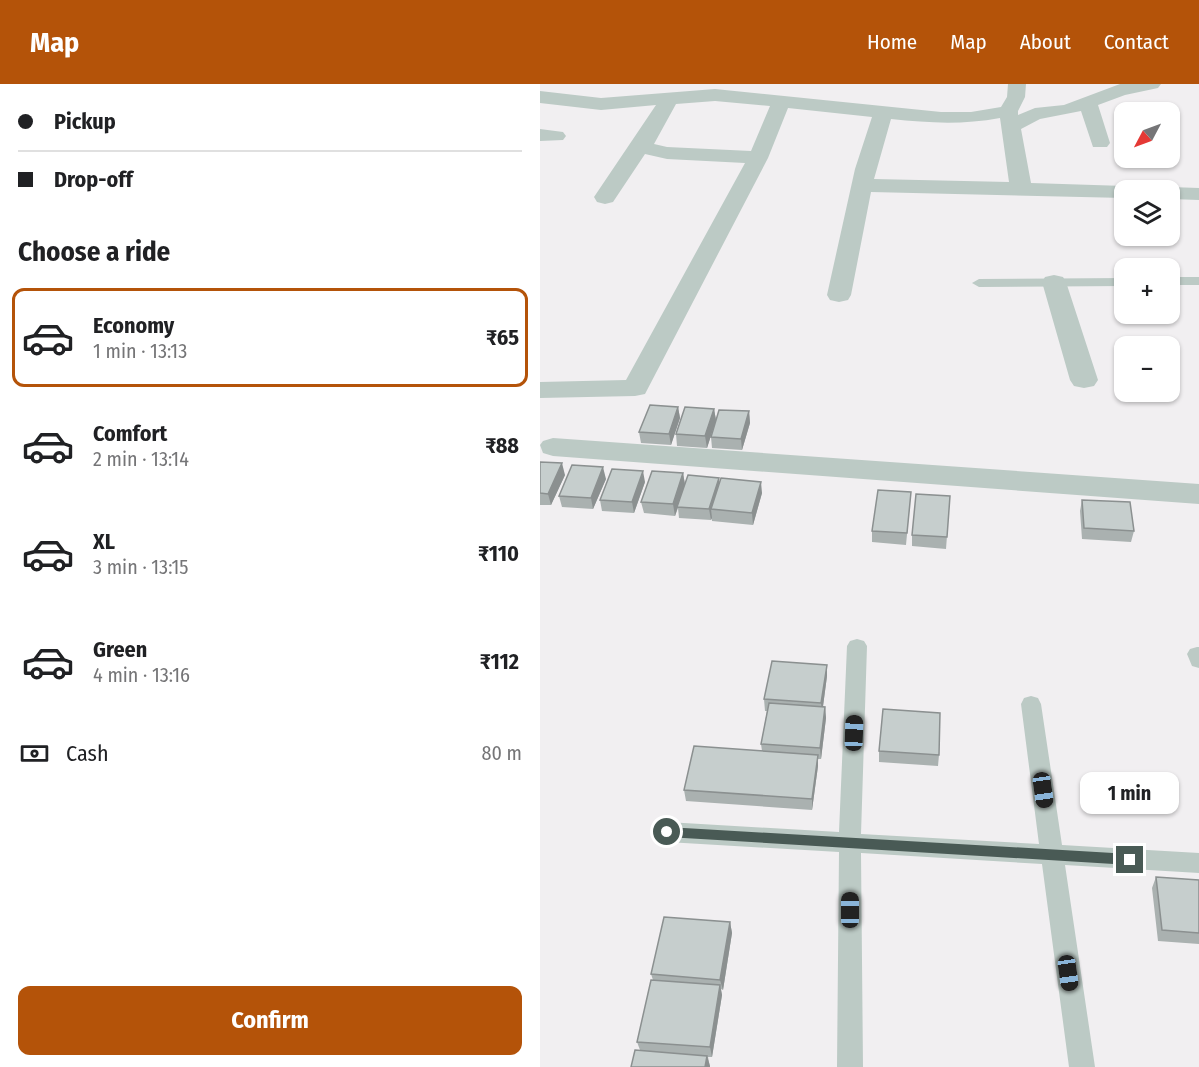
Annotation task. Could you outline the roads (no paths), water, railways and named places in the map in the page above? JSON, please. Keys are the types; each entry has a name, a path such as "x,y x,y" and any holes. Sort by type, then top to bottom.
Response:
{"street":[{"path":"609,104 623,84"},
{"path":"817,108 826,84"},
{"path":"1017,84 1017,97 1009,119 1021,189"},
{"path":"540,97 609,104 715,95 883,114 1009,119 1067,110 1088,102 1125,97 1152,84"},
{"path":"605,197 670,98"},
{"path":"1088,102 1100,143"},
{"path":"540,390 635,388 758,158 781,103"},
{"path":"839,295 862,185 883,114"},
{"path":"646,137 644,144 646,148 654,151 758,158"},
{"path":"862,185 1114,192"},
{"path":"1180,193 1199,194"},
{"path":"1054,282 1084,380"},
{"path":"553,447 1199,494"}],"lane":[{"path":"1180,281 1199,281"},
{"path":"979,283 1114,282"},
{"path":"850,1067 850,842 857,646"},
{"path":"1031,704 1082,1067"},
{"path":"667,832 1199,863"}]}
